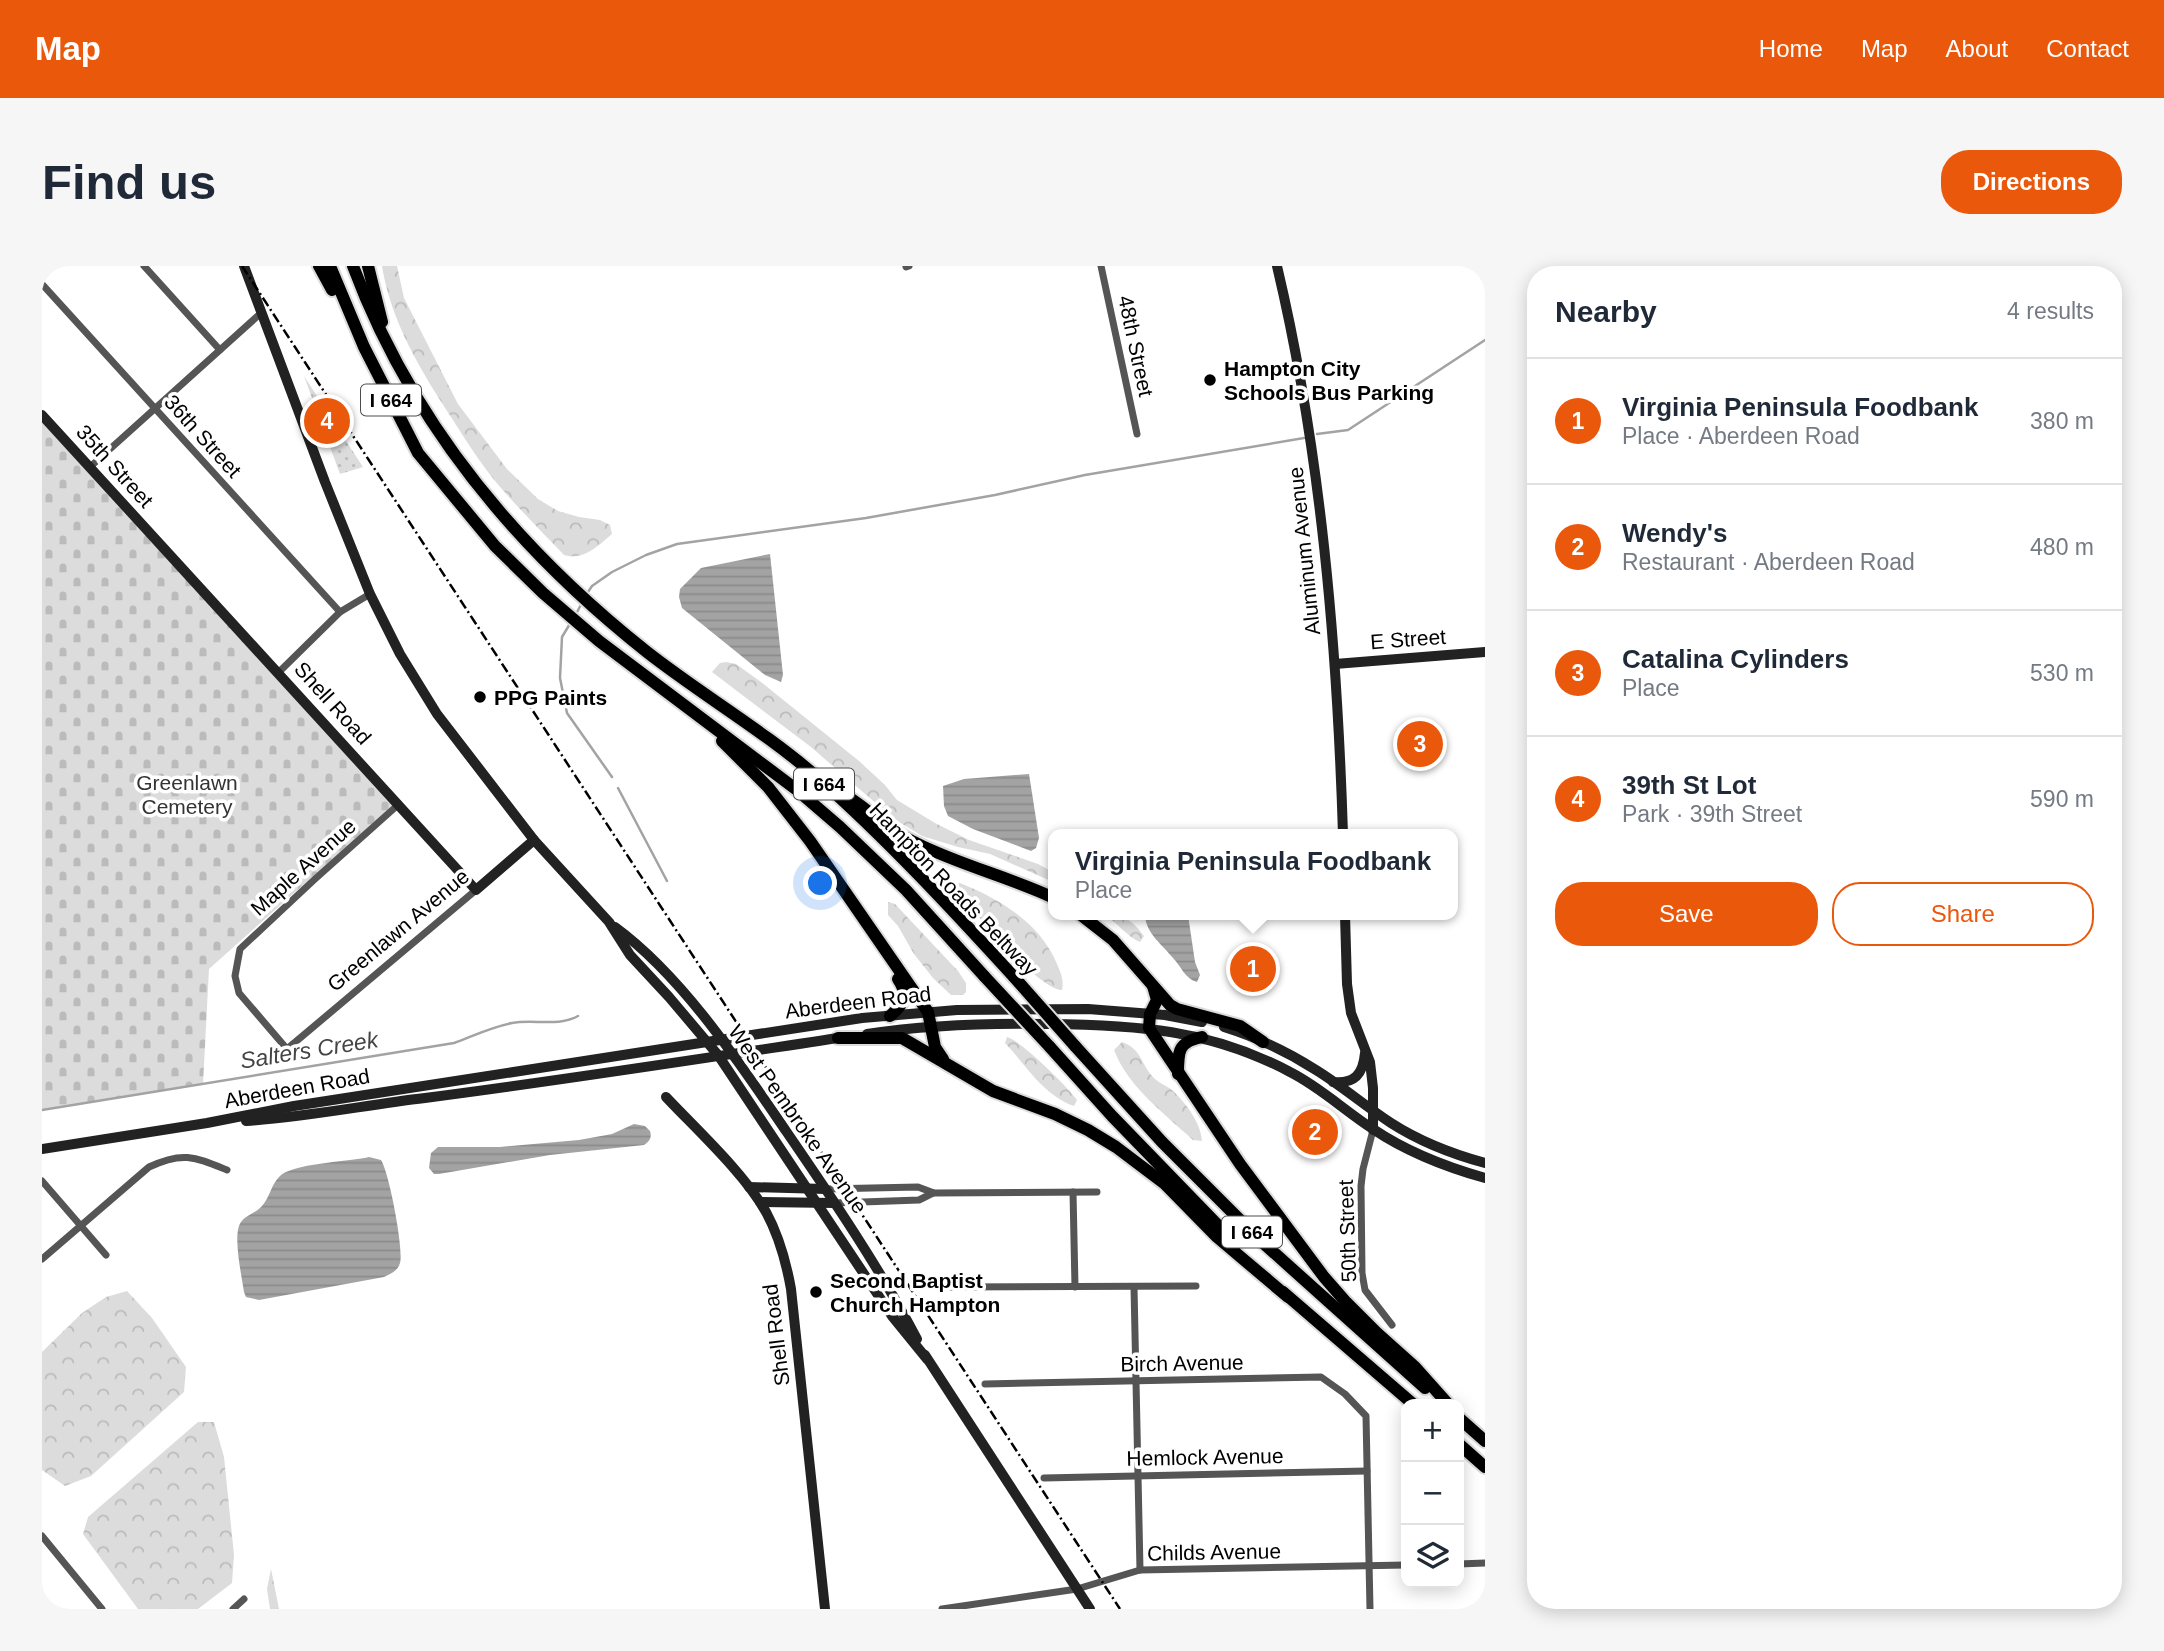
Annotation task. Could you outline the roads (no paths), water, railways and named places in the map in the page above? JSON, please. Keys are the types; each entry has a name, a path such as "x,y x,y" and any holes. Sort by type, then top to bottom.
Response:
{"highway":[{"path":"319,266 364,347"},
{"name":"Hampton Roads Beltway","path":"330,266 364,347 418,453 495,546 543,593 599,641 797,790 840,827 906,890 1121,1125 1288,1297 1407,1399"},
{"name":"Hampton Roads Beltway","path":"353,266 365,300 390,352 444,443 487,498 555,573 609,621 816,777 914,870 1162,1142 1261,1241 1440,1399"},
{"path":"368,266 390,352"},
{"path":"700,718 768,787 810,841 928,1012 936,1049 947,1064"},
{"path":"816,777 913,842 1048,895"},
{"path":"857,910 878,950 904,990 901,1005 890,1016"},
{"path":"1087,920 1113,940 1174,1008 1240,1026 1263,1042"},
{"path":"1153,986 1157,1000 1150,1014 1149,1028 1240,1164 1324,1277 1377,1333 1415,1367 1442,1399"},
{"path":"838,1038 898,1037 993,1091 1055,1114 1088,1130 1116,1147 1165,1185 1217,1237 1288,1297"},
{"path":"1178,1074 1181,1047 1190,1040 1202,1037"},
{"path":"1464,1423 1485,1441"},
{"path":"1464,1448 1485,1467"}],"main road":[{"name":"West Pembroke Avenue","path":"244,266 370,594 400,654 437,714 534,840 609,922 630,955 718,1055 815,1203 892,1315 927,1359 1090,1609"},
{"name":"Aluminum Avenue","path":"1277,266 1312,447 1326,564 1335,664 1343,829"},
{"name":"35th Street","path":"42,415 160,544"},
{"name":"Shell Road","path":"160,544 477,890"},
{"name":"E Street","path":"1335,664 1485,652"},
{"name":"Greenlawn Avenue","path":"477,890 534,840"},
{"path":"1345,920 1347,984 1351,1013 1372,1075 1373,1130"},
{"name":"West Pembroke Avenue","path":"609,922 639,944 706,1019 732,1053 834,1203 902,1310 927,1359"},
{"name":"Aberdeen Road","path":"42,1149 207,1124 294,1106 890,1016 985,1009 1088,1009 1199,1021 1239,1032 1305,1063 1392,1123 1431,1143 1485,1163"},
{"name":"Aberdeen Road","path":"207,1124 296,1118 718,1055 930,1027 993,1023 1093,1025 1149,1028 1202,1037 1241,1049 1293,1073 1329,1096 1373,1130 1430,1159 1485,1178"},
{"path":"1333,1082 1346,1082 1360,1073 1364,1061 1364,1045"},
{"name":"Shell Road","path":"666,1097 749,1187 779,1239 791,1289 825,1609"},
{"path":"749,1187 825,1189"},
{"path":"760,1202 834,1203"}],"street":[{"path":"144,266 220,350"},
{"name":"48th Street","path":"1101,266 1137,434"},
{"name":"36th Street","path":"42,284 340,612"},
{"path":"90,467 261,313"},
{"path":"279,672 340,612 370,594"},
{"name":"Maple Avenue","path":"287,1049 239,993 236,982 240,949 399,804"},
{"name":"Greenlawn Avenue","path":"287,1049 477,890"},
{"name":"50th Street","path":"1373,1130 1361,1186 1362,1273 1365,1290 1392,1325"},
{"path":"42,1259 143,1171 157,1163 193,1157 228,1170"},
{"path":"42,1181 106,1255"},
{"path":"825,1189 918,1187 934,1193 1097,1192"},
{"path":"1073,1192 1075,1287"},
{"path":"834,1203 919,1200 934,1193"},
{"path":"947,1287 1196,1286"},
{"path":"1134,1287 1140,1570"},
{"name":"Birch Avenue","path":"985,1384 1321,1377 1345,1394 1366,1416 1367,1471"},
{"path":"1367,1471 1370,1609"},
{"name":"Hemlock Avenue","path":"1044,1478 1367,1471"},
{"path":"42,1537 98,1608"},
{"path":"1464,1564 1485,1563"},
{"name":"Childs Avenue","path":"942,1609 1077,1589 1140,1570 1401,1565"},
{"path":"233,1609 244,1599"}],"waterway":[{"path":"1317,434 1348,430 1485,340"},
{"path":"586,595 592,586 612,572 646,555 677,544 866,518 995,495 1085,475 1304,438"},
{"path":"576,614 583,601"},
{"path":"571,622 562,637 560,678 567,713 612,777"},
{"path":"618,788 667,881"},
{"name":"Salters Creek","path":"42,1110 454,1043 512,1023 554,1022 578,1016"}],"railway":[{"path":"242,266 1120,1609"}],"place":[{"name":"Hampton City Schools Bus Parking","path":"1210,380"},
{"name":"39th St Lot","path":"327,421"},
{"name":"PPG Paints","path":"480,697"},
{"name":"Catalina Cylinders","path":"1420,744"},
{"name":"Virginia Peninsula Foodbank","path":"1253,969"},
{"name":"Wendy's","path":"1315,1132"},
{"name":"Second Baptist Church Hampton","path":"816,1292"}],"park label":[{"name":"Greenlawn Cemetery","path":"187,794"}]}
